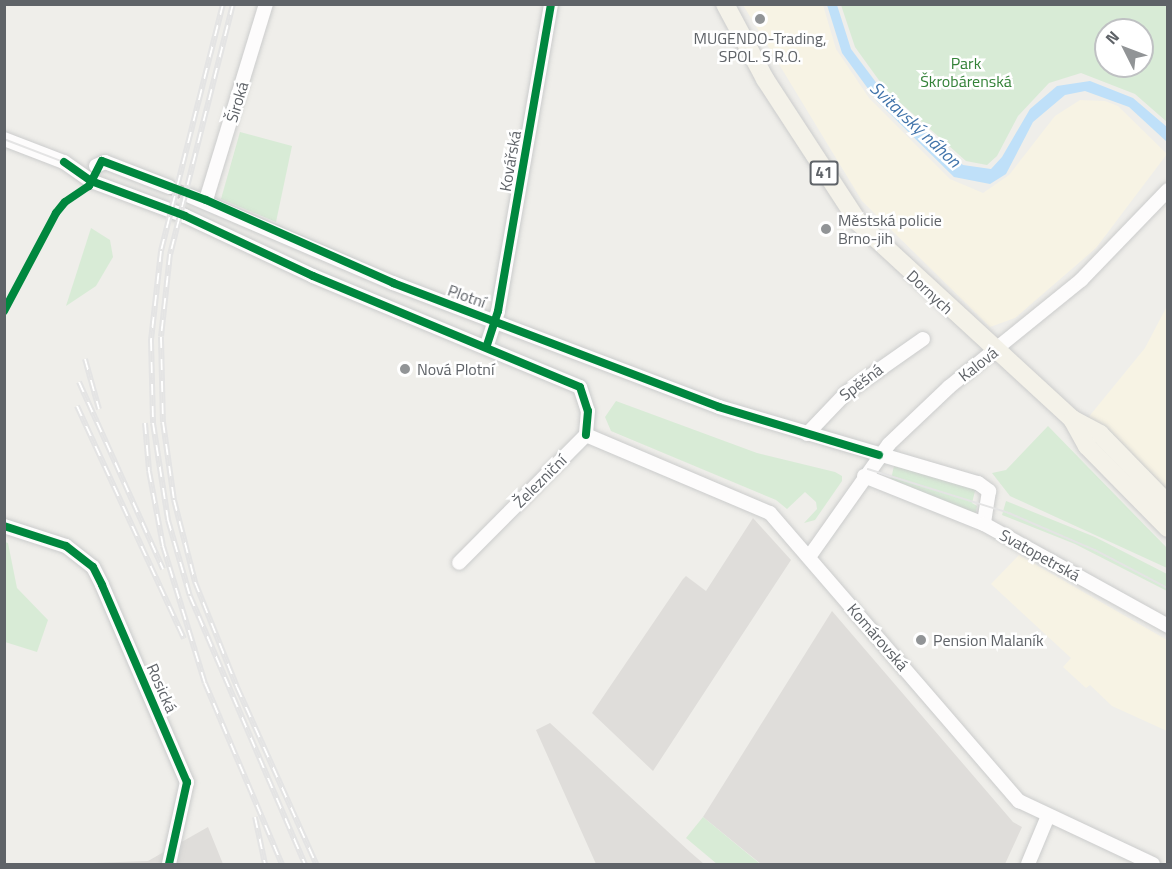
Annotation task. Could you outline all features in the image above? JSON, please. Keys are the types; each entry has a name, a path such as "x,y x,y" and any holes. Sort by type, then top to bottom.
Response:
{"main road":[{"name":"Dornych","path":"725,4 753,60 849,212 996,351 1072,419 1100,434 1167,504"},
{"name":"41","path":"1072,419 1087,446 1167,528"}],"street":[{"name":"Široká","path":"206,200 266,4"},
{"name":"Kovářská","path":"487,345 496,322 551,4"},
{"path":"4,139 63,162 91,181 185,216 359,296 487,345 580,387 588,411 586,435"},
{"path":"96,166 105,162 169,187"},
{"name":"Kalová","path":"809,557 879,455 949,387 1081,280 1167,190"},
{"name":"Plotní","path":"190,196 206,200 362,270 496,322 743,415 807,434"},
{"name":"Spěšná","path":"807,434 828,408 855,385 923,339"},
{"name":"Svatopetrská","path":"807,434 984,485 989,494 984,524 1167,626"},
{"name":"Komárovská","path":"586,435 764,508 1019,801 1153,864"},
{"name":"Železniční","path":"459,563 586,435"},
{"path":"864,476 984,524"},
{"name":"Rosická","path":"4,526 58,544 93,567 187,782 169,864"},
{"path":"1028,864 1048,816"}],"shaded area":[{"path":"743,5 823,5 836,49 869,98 950,179 983,193 1009,175 1055,116 1080,100 1105,101 1118,106 1167,154 1096,248 1015,318 990,327 862,201"},
{"path":"1167,306 1167,493 1087,419 1145,348"},
{"path":"753,518 791,560 653,771 592,713 683,579 686,576 706,591"},
{"path":"1019,555 1167,640 1167,731 1112,706 1090,685 1086,688 1063,667 1071,658 991,584"},
{"path":"832,611 1013,822 1022,827 1005,864 761,864 703,817"},
{"path":"550,723 704,864 596,864 536,730"},
{"path":"208,827 223,864 65,864 148,861"}],"green space":[{"name":"Park Škrobárenská","path":"841,5 1167,5 1167,122 1135,94 1081,73 1049,83 1018,116 997,156 987,165 966,161 886,90 855,47"},
{"path":"240,132 292,146 276,222 221,199"},
{"path":"91,228 110,240 113,257 96,286 66,306"},
{"path":"616,401 757,453 835,472 842,476 842,481 815,520 804,523 817,509 816,502 805,492 787,509 776,500 611,431 605,417"},
{"path":"1048,426 1167,548 1167,568 1010,496 992,473 1006,470"},
{"path":"894,466 976,487 980,492 975,491 972,503 977,506 975,515 891,479"},
{"path":"1006,501 1095,537 1167,574 1167,591 1075,544 1002,515"},
{"path":"5,542 8,543 17,588 48,620 37,652 5,642"},
{"path":"703,817 761,864 717,864 686,838"}],"water":[{"name":"Svitavský náhon","path":"827,5 837,5 851,49 884,93 963,165 991,169 1002,157 1030,109 1057,86 1090,81 1133,98 1167,127 1167,142 1129,107 1085,91 1065,95 1033,122 1006,174 990,184 954,177 877,101 842,53"}],"tunnel":[{"path":"169,187 190,196"}],"tram line":[{"path":"4,139 64,162"},
{"path":"868,469 1009,513 1095,550 1168,588"}],"railway":[{"path":"223,4 161,251 151,340 153,423 168,520 190,596 305,864"},
{"path":"233,4 170,254 161,337 163,422 174,500 195,582 237,687 316,864"},
{"path":"85,359 99,409"},
{"path":"79,382 163,569"},
{"path":"77,406 184,639"},
{"path":"145,423 149,471 163,546 205,683 282,864"},
{"path":"255,817 265,864"}],"cycle path":[{"path":"487,345 498,311 551,4"},
{"path":"4,311 56,213 65,202 89,186 102,161 206,200 393,283 719,407 879,455"},
{"path":"64,162 91,181 185,216 313,276 580,387 588,411 586,435"},
{"path":"4,526 66,546 93,567 102,585 187,782 169,864"}],"place":[{"name":"MUGENDO-Trading, SPOL. S R.O.","path":"760,19"},
{"name":"Městská policie Brno-jih","path":"826,229"},
{"name":"Nová Plotní","path":"405,369"},
{"name":"Pension Malaník","path":"921,640"}]}
